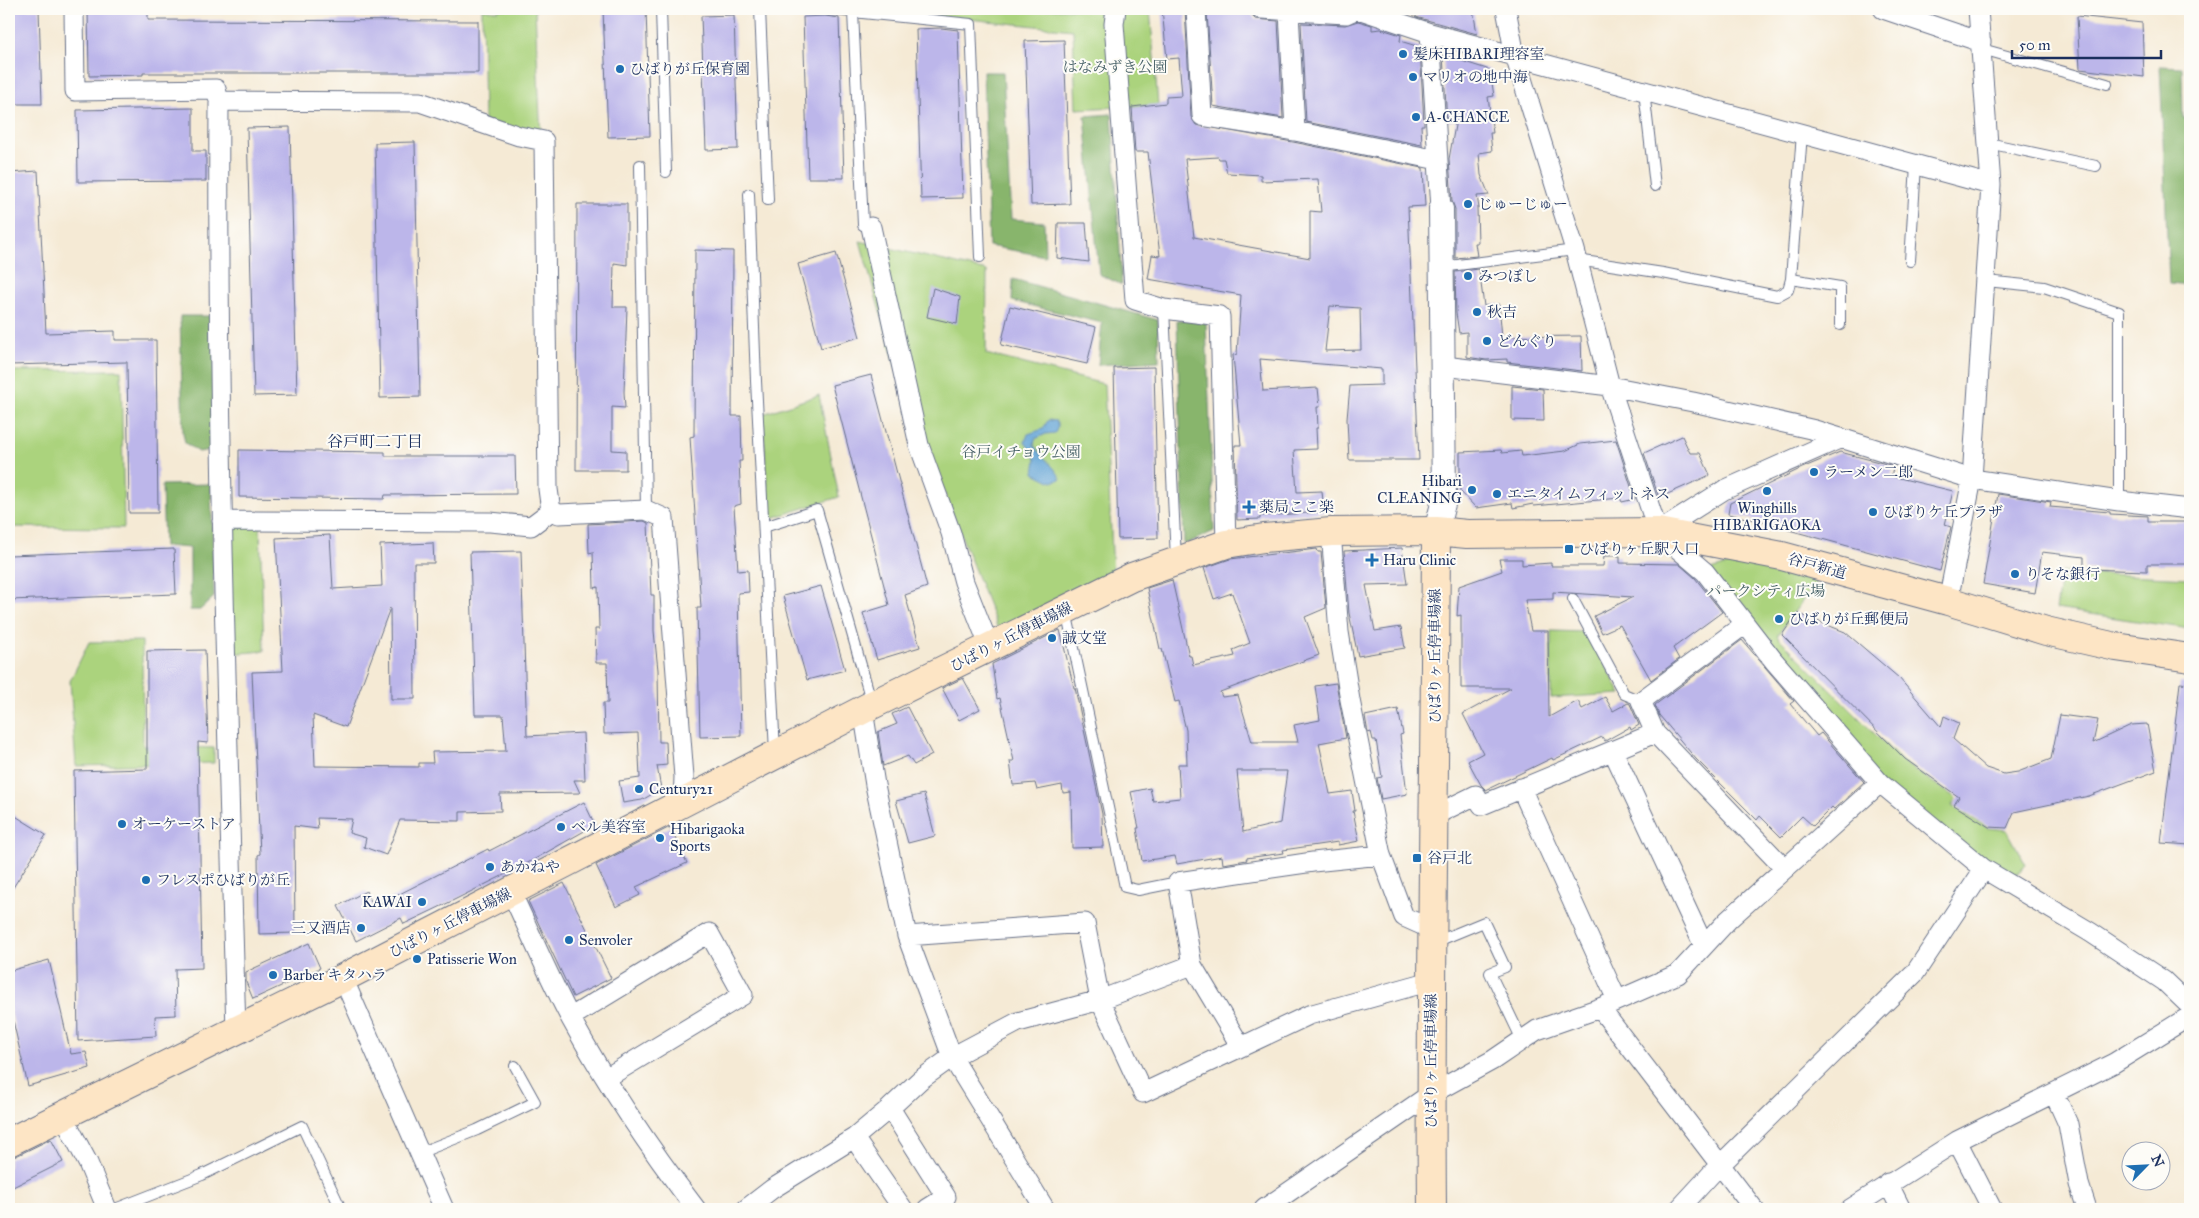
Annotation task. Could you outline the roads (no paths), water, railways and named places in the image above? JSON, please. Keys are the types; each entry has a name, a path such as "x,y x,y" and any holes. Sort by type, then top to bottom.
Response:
{"main road":[{"name":"ひばりヶ丘停車場線","path":"9,1142 342,978 868,707 1132,577 1226,544 1273,537 1331,532 1436,531 1433,937 1431,982 1432,1209"},
{"name":"谷戸新道","path":"1436,531 1467,534 1658,532 1782,556 1948,600 2046,631 2116,647 2190,658"}],"street":[{"path":"74,9 75,91 216,89 218,101 218,312 223,639 236,1031"},
{"path":"1116,9 1114,24 1135,300 1164,309 1220,316 1226,544"},
{"path":"1196,9 1202,116 1295,131 1438,160"},
{"path":"1261,9 1346,14 1357,9 1430,34 1991,185"},
{"path":"1506,9 1515,56 1576,255 1610,386 1658,532 1705,572 1774,661 1880,783 1984,870 2090,932 2164,981 2190,1006"},
{"path":"1883,9 1982,46"},
{"path":"1948,600 1972,479 1991,185 1978,9"},
{"path":"1289,11 1295,131"},
{"path":"1430,34 1442,208 1441,268 1444,366 1444,500 1436,531"},
{"path":"218,101 420,102 519,136 544,141 548,489 551,511"},
{"path":"867,226 919,446 951,533 964,582 990,648"},
{"path":"1444,366 1610,386 1815,430 1972,479 2119,501 2190,509"},
{"path":"1658,532 1724,490 1839,439"},
{"path":"551,511 560,514 646,510 664,518 684,777 683,803"},
{"path":"222,521 490,522 530,526 551,511"},
{"path":"1331,532 1339,632 1350,700 1381,855 1404,917 1433,937"},
{"path":"1745,624 1641,701 1655,733 1785,869"},
{"path":"868,707 874,785 907,936 952,1057 1045,1209"},
{"path":"1434,815 1476,795 1482,805 1655,733"},
{"path":"1613,750 1704,946"},
{"path":"1264,1209 1431,1094 1493,1060 1537,1030 1600,1008 1678,974 1728,920 1880,783"},
{"path":"1521,788 1617,1000"},
{"path":"1241,1047 1192,965 1178,882 1313,862 1381,855"},
{"path":"1679,1209 1721,1164 1915,973 1984,870"},
{"path":"511,892 571,1017 606,1078 672,1178 696,1209"},
{"path":"907,936 1085,923 1100,1000 1143,1093 1309,1015 1431,982"},
{"path":"571,1017 709,933 743,995 606,1078"},
{"path":"746,1209 772,1189 854,1138 920,1080 952,1057 1018,1022 1100,1000 1192,965"},
{"path":"342,978 444,1209"},
{"path":"1600,1008 1754,1209"},
{"path":"1850,1209 1957,1141 2114,1063 2190,1016"},
{"path":"2054,1093 2068,1124 2079,1184 2087,1209"},
{"path":"890,1108 946,1198 927,1209"},
{"path":"63,1116 88,1163 107,1209"},
{"path":"854,1138 903,1209"},
{"path":"1957,1141 1992,1209"},
{"path":"1888,1184 1901,1209"}],"lane":[{"path":"660,9 666,172"},
{"path":"760,9 768,200"},
{"path":"823,9 972,24 980,257"},
{"path":"853,12 867,226"},
{"path":"1982,46 2107,84"},
{"path":"1644,91 1655,186"},
{"path":"1441,268 1576,255 1777,296 1788,290 1791,279 1802,134"},
{"path":"1988,143 2096,166"},
{"path":"640,165 646,510"},
{"path":"1910,261 1916,165"},
{"path":"749,194 775,756"},
{"path":"1791,279 1840,287 1840,326"},
{"path":"1986,281 2044,287 2119,312 2119,501"},
{"path":"1164,309 1176,560"},
{"path":"764,527 817,510 868,707"},
{"path":"1573,599 1624,694 1641,701"},
{"path":"1066,609 1125,887 1138,890 1178,882"},
{"path":"1433,937 1484,922 1505,967 1490,974 1522,1040"},
{"path":"419,1153 477,1130 535,1102 515,1066"},
{"path":"115,1209 202,1175 302,1126 341,1209"}],"water":[{"path":"1048,420 1056,421 1058,426 1055,433 1046,434 1035,439 1034,445 1061,479 1052,482 1034,473 1036,459 1025,442 1028,434 1043,429"}],"place":[{"name":"髪床HIBARI理容室","path":"1403,54"},
{"name":"ひばりが丘保育園","path":"620,69"},
{"name":"マリオの地中海","path":"1413,77"},
{"name":"A-CHANCE","path":"1416,117"},
{"name":"じゅーじゅー","path":"1468,204"},
{"name":"みつぼし","path":"1468,276"},
{"name":"秋吉","path":"1477,312"},
{"name":"どんぐり","path":"1487,341"},
{"name":"ラーメン二郎","path":"1814,472"},
{"name":"Hibari CLEANING","path":"1472,490"},
{"name":"Winghills HIBARIGAOKA","path":"1767,491"},
{"name":"エニタイムフィットネス","path":"1497,494"},
{"name":"薬局ここ楽","path":"1249,507"},
{"name":"ひばりケ丘プラザ","path":"1873,512"},
{"name":"ひばりヶ丘駅入口","path":"1569,549"},
{"name":"Haru Clinic","path":"1372,560"},
{"name":"りそな銀行","path":"2015,574"},
{"name":"ひばりが丘郵便局","path":"1779,619"},
{"name":"誠文堂","path":"1052,638"},
{"name":"Century21","path":"639,789"},
{"name":"オーケーストア","path":"122,824"},
{"name":"ベル美容室","path":"561,827"},
{"name":"Hibarigaoka Sports","path":"660,838"},
{"name":"谷戸北","path":"1417,858"},
{"name":"あかねや","path":"490,867"},
{"name":"フレスポひばりが丘","path":"146,880"},
{"name":"KAWAI","path":"422,902"},
{"name":"三又酒店","path":"361,928"},
{"name":"Senvoler","path":"569,940"},
{"name":"Patisserie Won","path":"417,959"},
{"name":"Barber キタハラ","path":"273,975"}],"district":[{"name":"谷戸町二丁目","path":"375,441"}],"park label":[{"name":"はなみずき公園","path":"1115,67"},
{"name":"谷戸イチョウ公園","path":"1021,452"},
{"name":"パークシティ広場","path":"1766,591"}]}
